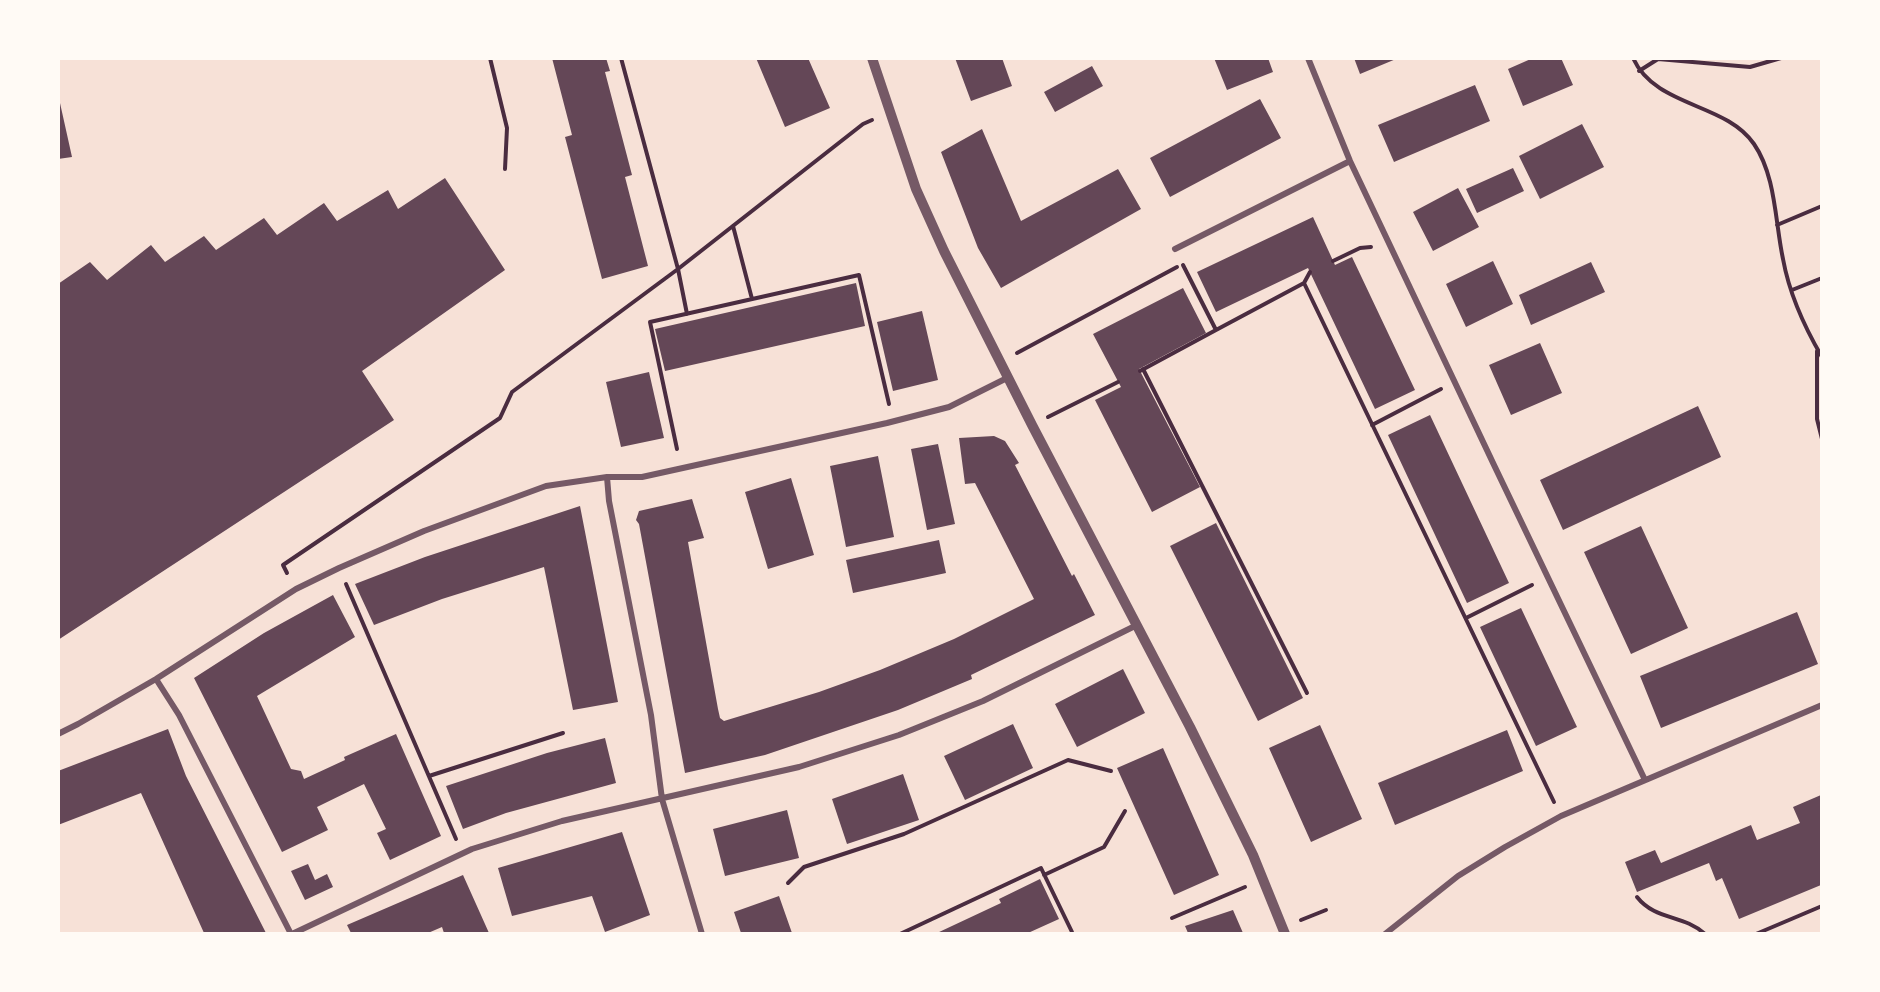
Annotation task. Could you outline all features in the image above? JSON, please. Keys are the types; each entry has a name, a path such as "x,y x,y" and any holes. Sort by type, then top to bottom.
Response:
{"street":[{"path":"872,58 916,189 999,363 1190,727 1263,879 1285,933"},
{"path":"1308,58 1350,161 1645,780"},
{"path":"1175,249 1350,161"},
{"path":"58,734 156,679 296,589 424,531 546,486 607,477 642,477 887,423 949,407 1007,378"},
{"path":"607,477 609,501 651,715 662,799 702,933"},
{"path":"156,679 180,715 291,933 462,853 562,821 799,767 899,735 983,701 1138,625"},
{"path":"1385,933 1458,876 1561,816 1821,705"}],"path":[{"path":"489,58 507,128 505,169"},
{"path":"621,58 678,269 687,314"},
{"path":"1633,58 1639,71 1664,91 1736,126 1753,143 1765,164 1783,261 1792,290 1820,349 1821,357"},
{"path":"1639,71 1658,59 1750,67 1781,58"},
{"path":"283,565 500,418 512,392 678,269 863,124 889,113"},
{"path":"1777,225 1821,206"},
{"path":"733,226 752,299"},
{"path":"1333,261 1360,248 1391,245"},
{"path":"1175,249 1216,330"},
{"path":"999,363 1183,264"},
{"path":"1307,693 1141,370 1304,282 1310,272"},
{"path":"677,449 650,322 859,274 889,405"},
{"path":"1792,290 1821,278"},
{"path":"1304,282 1561,816"},
{"path":"1820,349 1817,419 1821,439"},
{"path":"1372,425 1456,381"},
{"path":"1032,425 1118,382"},
{"path":"339,568 462,853"},
{"path":"1466,618 1549,577"},
{"path":"429,777 562,733"},
{"path":"788,883 804,867 904,834 1068,760 1111,771"},
{"path":"1044,875 1104,847 1125,811"},
{"path":"900,933 1041,868 1072,932"},
{"path":"1172,918 1263,879"},
{"path":"1637,897 1648,909 1690,923 1705,933"},
{"path":"1756,933 1821,906"}],"building":[{"path":"552,58 606,58 610,71 605,72 632,175 625,177 648,266 602,279 565,137 572,135"},
{"path":"756,58 808,58 830,108 785,127"},
{"path":"955,58 1002,58 1012,86 971,101"},
{"path":"1214,58 1268,58 1273,72 1227,90"},
{"path":"1354,58 1396,58 1396,59 1360,74"},
{"path":"1533,58 1561,58 1573,85 1523,106 1508,69"},
{"path":"1092,66 1103,86 1055,112 1044,92"},
{"path":"1475,85 1490,121 1394,162 1378,125"},
{"path":"58,94 72,157 58,159"},
{"path":"1260,99 1281,138 1170,197 1150,158"},
{"path":"1582,124 1604,167 1540,199 1519,156"},
{"path":"982,129 1021,221 1118,169 1141,209 1001,288 978,248 941,152"},
{"path":"1513,168 1524,191 1477,213 1466,189"},
{"path":"445,178 505,270 362,371 394,420 58,640 58,284 90,262 107,280 151,245 165,262 204,236 216,250 264,218 277,235 324,203 337,221 388,190 398,209"},
{"path":"1458,188 1479,227 1433,251 1413,212"},
{"path":"1313,217 1335,265 1352,257 1415,390 1375,409 1308,268 1216,312 1197,272"},
{"path":"1493,261 1513,304 1466,327 1446,284"},
{"path":"1591,262 1605,292 1531,325 1519,295"},
{"path":"856,283 865,326 665,371 655,329"},
{"path":"1183,288 1206,333 1139,369 1200,487 1152,512 1095,400 1121,387 1093,334"},
{"path":"922,311 938,380 893,391 877,322"},
{"path":"1540,343 1562,393 1511,415 1489,365"},
{"path":"649,372 664,438 621,447 606,382"},
{"path":"1698,406 1721,457 1563,530 1540,480"},
{"path":"1430,415 1509,583 1467,603 1388,435"},
{"path":"994,436 1005,441 1019,463 1015,465 1072,576 1074,574 1095,615 971,675 972,679 898,710 765,755 685,773 639,524 636,520 639,511 692,499 704,538 688,542 718,709 720,718 724,721 819,692 880,670 954,639 1034,599 975,483 965,484 959,438"},
{"path":"938,444 955,524 927,530 911,449"},
{"path":"878,456 894,537 846,547 830,466"},
{"path":"791,478 814,555 768,569 745,492"},
{"path":"580,506 618,702 573,710 544,567 442,599 374,625 355,584 425,557"},
{"path":"1216,523 1303,698 1258,721 1170,546"},
{"path":"1641,526 1688,628 1631,654 1584,552"},
{"path":"939,540 946,573 853,593 846,560"},
{"path":"333,595 355,637 257,696 291,769 301,771 304,779 345,760 344,757 396,734 441,836 390,860 377,833 386,829 364,784 317,807 328,830 282,852 194,678 264,633"},
{"path":"1521,608 1577,727 1536,746 1480,627"},
{"path":"1797,612 1818,664 1661,728 1640,676"},
{"path":"1123,669 1145,713 1077,747 1055,704"},
{"path":"1013,724 1033,768 965,800 944,756"},
{"path":"1320,725 1362,819 1311,842 1269,748"},
{"path":"168,729 186,776 266,933 204,933 141,793 58,825 58,771"},
{"path":"1507,730 1523,771 1395,825 1378,783"},
{"path":"605,738 616,783 506,813 463,829 446,786 547,753"},
{"path":"1163,748 1219,875 1174,895 1117,768"},
{"path":"903,774 919,820 847,844 832,799"},
{"path":"1821,795 1821,885 1739,919 1722,878 1716,881 1709,863 1637,892 1625,862 1655,850 1661,863 1751,825 1757,840 1800,823 1793,807"},
{"path":"787,810 799,858 725,876 713,829"},
{"path":"622,832 650,915 605,932 592,896 512,916 498,868"},
{"path":"308,864 315,880 327,874 333,887 305,900 291,871"},
{"path":"463,875 489,933 444,933 442,927 428,933 351,933 347,925"},
{"path":"1040,879 1059,919 1028,933 937,933 1001,903 999,899"},
{"path":"779,896 792,933 741,933 734,912"},
{"path":"1233,910 1243,933 1188,933 1185,926"}]}
